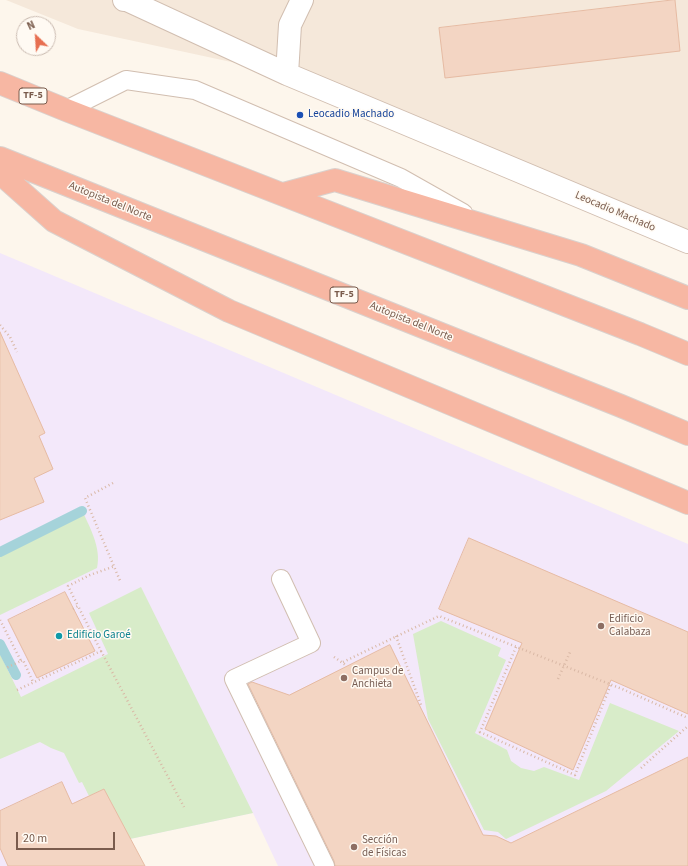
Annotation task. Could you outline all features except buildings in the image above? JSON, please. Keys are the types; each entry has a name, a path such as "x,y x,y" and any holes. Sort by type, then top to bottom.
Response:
{"highway":[{"name":"TF-5","path":"0,83 688,354"},
{"name":"Autopista del Norte","path":"0,158 688,434"},
{"path":"0,173 54,222 229,311 688,504"},
{"path":"283,194 335,180 581,255 688,298"}],"street":[{"name":"Leocadio Machado","path":"124,0 128,0 287,74 688,242"},
{"path":"287,74 290,25 302,0"}],"lane":[{"path":"66,110 126,80 196,90 401,178 490,228"},
{"path":"281,579 311,643 234,679 325,866"}],"path":[{"path":"0,325 10,337 18,352"},
{"path":"113,483 85,498 121,583"},
{"path":"114,566 90,575 68,586 184,807"},
{"path":"73,609 78,606"},
{"path":"343,662 438,616 611,684 688,718"},
{"path":"0,620 21,661 23,660 33,682"},
{"path":"396,636 421,705"},
{"path":"516,647 480,732 575,775 611,684"},
{"path":"558,679 571,650"},
{"path":"17,690 101,651"},
{"path":"6,668 21,661"},
{"path":"641,768 688,726"}],"shaded area":[{"path":"6,0 688,0 688,242 287,74 78,29 56,20 56,16 46,16"},
{"name":"Campus de Anchieta","path":"0,253 688,544 688,866 278,866 253,813 130,839 121,866 0,866"}],"green space":[{"path":"81,508 94,537 98,553 97,568 0,615 0,548"},
{"path":"141,587 253,813 130,839 104,789 89,796 82,782 79,783 64,753 40,742 0,759 0,654 21,697 108,654 89,613"},
{"path":"441,621 501,648 498,656 506,660 475,733 507,750 511,761 521,768 534,771 544,767 579,780 610,703 679,731 606,791 506,839 498,832 484,830 428,719 413,634"}],"waterway":[{"path":"0,552 82,511"},
{"path":"0,644 16,675"}],"place":[{"name":"Leocadio Machado","path":"300,115"},
{"name":"Edificio Calabaza","path":"601,626"},
{"name":"Edificio Garoé","path":"59,636"},
{"name":"Campus de Anchieta","path":"344,678"},
{"name":"Sección de Físicas","path":"354,847"}]}
